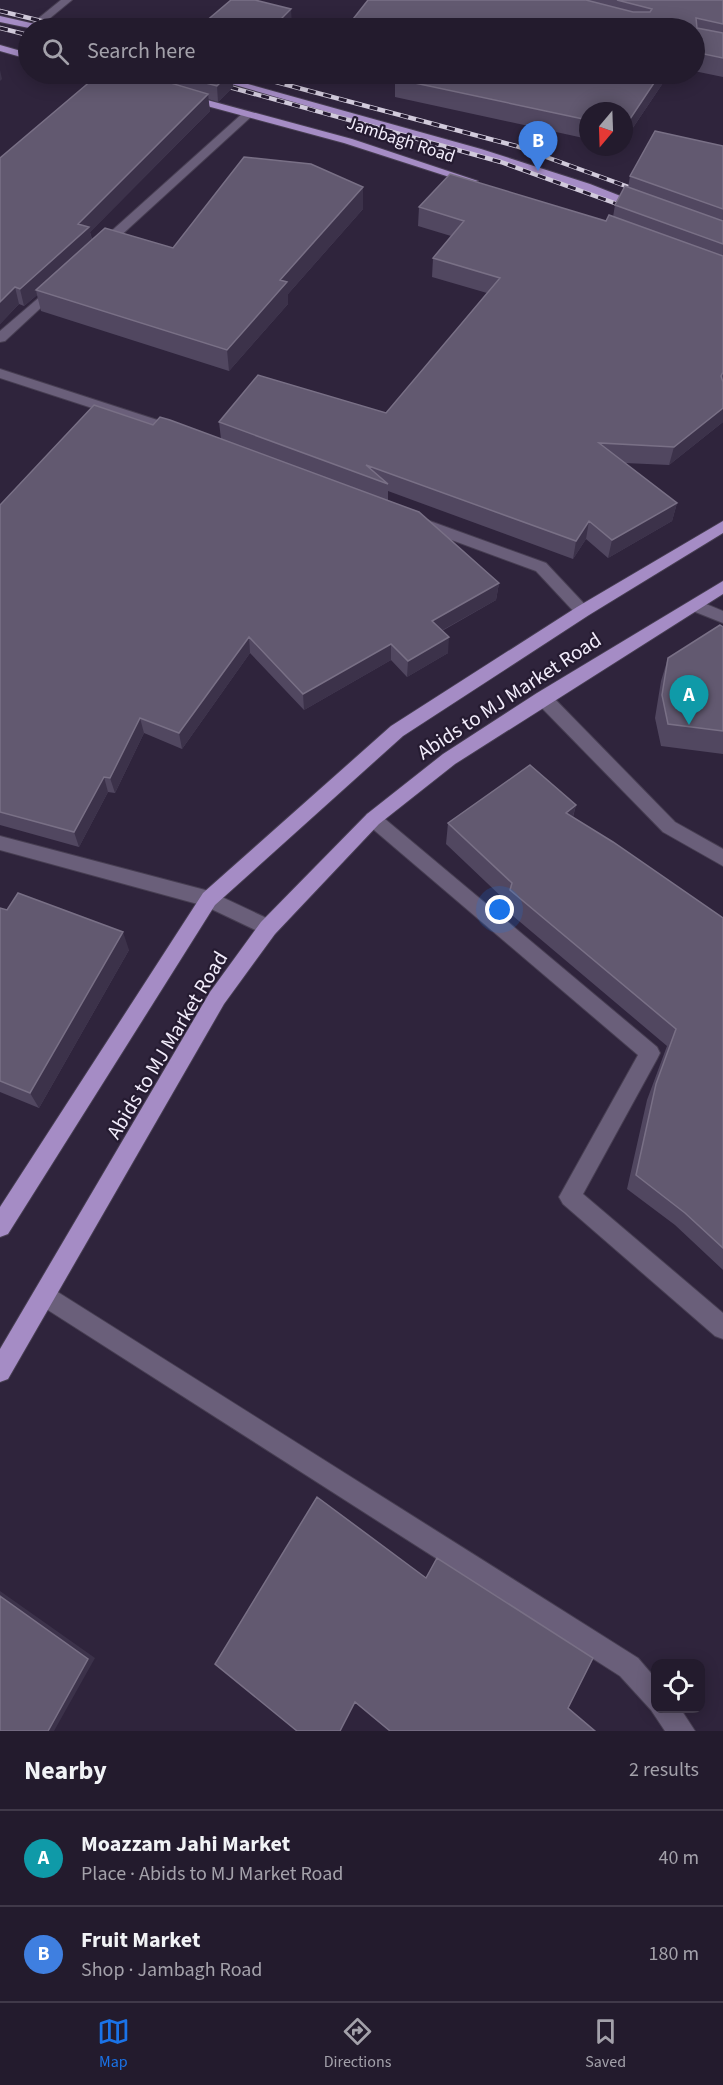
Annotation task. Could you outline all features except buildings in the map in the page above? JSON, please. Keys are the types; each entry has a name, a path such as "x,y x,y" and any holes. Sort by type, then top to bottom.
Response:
{"main road":[{"path":"0,19 18,23"},
{"path":"0,48 18,53"},
{"path":"238,84 460,146 572,181 647,209"},
{"name":"Jambagh Road","path":"170,93 348,141 480,184"},
{"name":"Abids to MJ Market Road","path":"0,1226 208,899 397,731 583,611 723,526"},
{"name":"Abids to MJ Market Road","path":"0,1371 217,998 268,928 373,819 449,759 723,587"}],"street":[{"path":"48,18 67,0"},
{"path":"88,258 247,115"},
{"path":"0,338 62,282"},
{"path":"0,373 189,436"},
{"path":"407,518 541,567 583,611"},
{"path":"694,605 723,617"},
{"path":"543,698 669,827 723,858"},
{"path":"373,819 650,1053 570,1197 723,1328"},
{"path":"0,843 208,899 268,928"},
{"path":"45,1295 628,1667 651,1693"},
{"path":"667,1713 682,1731"}],"railway":[{"path":"0,11 29,18"},
{"path":"0,28 18,32"},
{"path":"219,84 501,162 631,209"},
{"path":"284,84 516,146 645,193"}],"place":[{"name":"Fruit Market","path":"538,171"},
{"name":"Moazzam Jahi Market","path":"689,725"}]}
